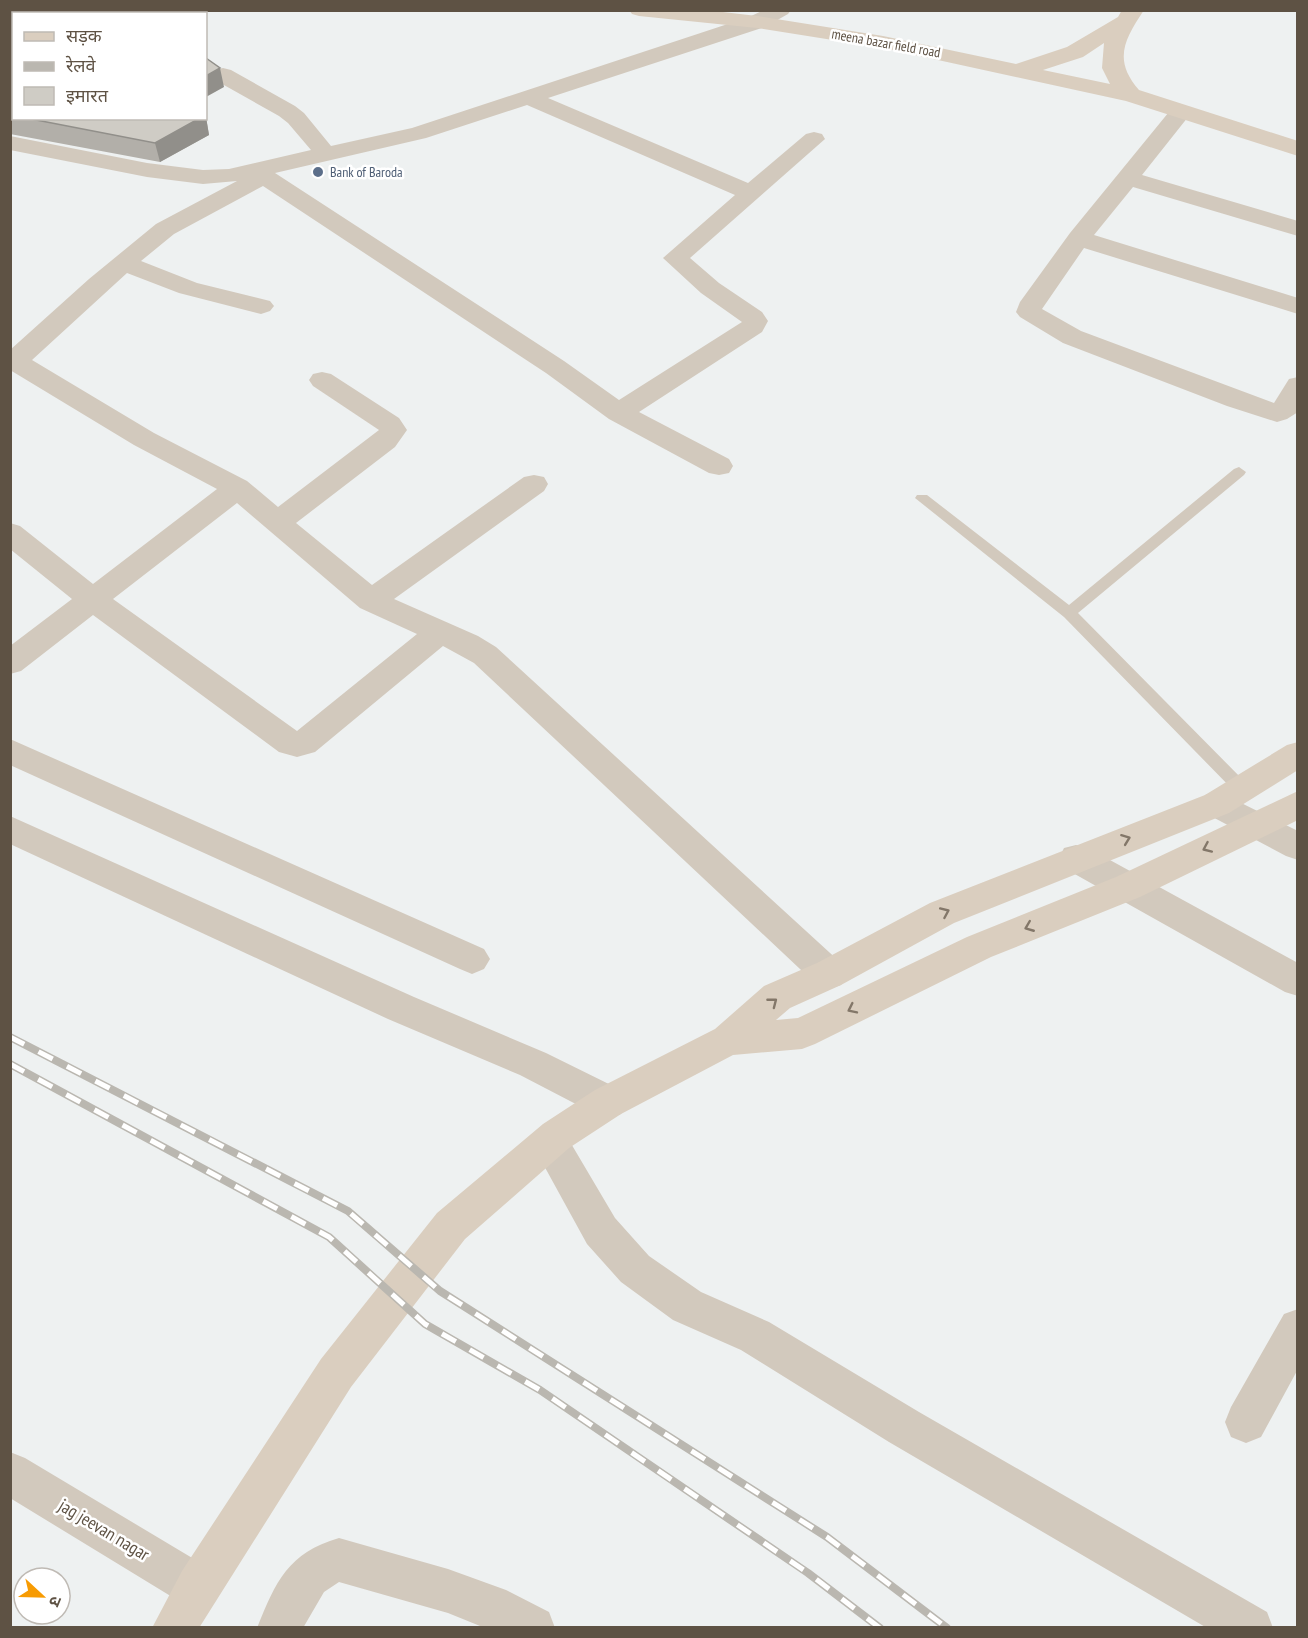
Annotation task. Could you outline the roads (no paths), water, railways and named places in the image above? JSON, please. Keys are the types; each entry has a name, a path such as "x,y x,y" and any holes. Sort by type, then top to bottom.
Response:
{"main road":[{"name":"meena bazar field road","path":"639,10 757,22 894,44 1021,70 1131,95 1298,149"},
{"path":"1021,70 1075,52 1128,16"},
{"path":"1128,16 1119,30 1113,64 1115,75 1131,95"},
{"path":"174,1628 336,1373 451,1226 550,1142 608,1102 728,1040 777,998 829,974 942,913 1229,796 1298,754"},
{"path":"728,1040 802,1033 979,947 1128,887 1298,804"}],"street":[{"path":"10,143 147,170 202,177 263,172 326,154 418,133 757,22 781,10"},
{"path":"223,75 287,111 296,118 326,154"},
{"path":"528,97 751,193"},
{"path":"1181,112 1079,238 1029,307 1029,312 1072,337 1236,400 1277,413 1287,407 1298,385"},
{"path":"619,413 753,326 755,321 753,318 675,260 813,139"},
{"path":"263,172 165,229 12,360 144,439 237,488 371,601 466,644 485,655 829,974"},
{"path":"263,172 555,367 619,413 719,466"},
{"path":"1127,178 1298,229"},
{"path":"1079,238 1298,306"},
{"path":"123,263 188,288 261,306"},
{"path":"278,522 385,441 393,430 389,424 322,380"},
{"path":"371,601 534,484"},
{"path":"10,663 237,488"},
{"path":"10,533 93,600 290,743 297,745 304,743 439,633"},
{"path":"10,751 472,959"},
{"path":"1229,796 1257,826 1298,847"},
{"path":"10,829 401,1008 533,1064 608,1102"},
{"path":"1076,858 1298,981"},
{"path":"550,1142 601,1231 635,1269 687,1306 755,1336 925,1439 1251,1628"},
{"path":"1246,1422 1298,1328"},
{"name":"jag jeevan nagar","path":"10,1473 198,1587"},
{"path":"279,1628 306,1578 324,1562 339,1560 490,1606 533,1628"}],"lane":[{"path":"1069,613 1239,472"},
{"path":"922,498 1069,613 1229,796"}],"railway":[{"path":"10,1037 348,1211 440,1291 827,1537 947,1628"},
{"path":"10,1064 329,1237 425,1324 540,1390 808,1573 880,1628"}],"place":[{"name":"Bank of Baroda","path":"318,172"}]}
